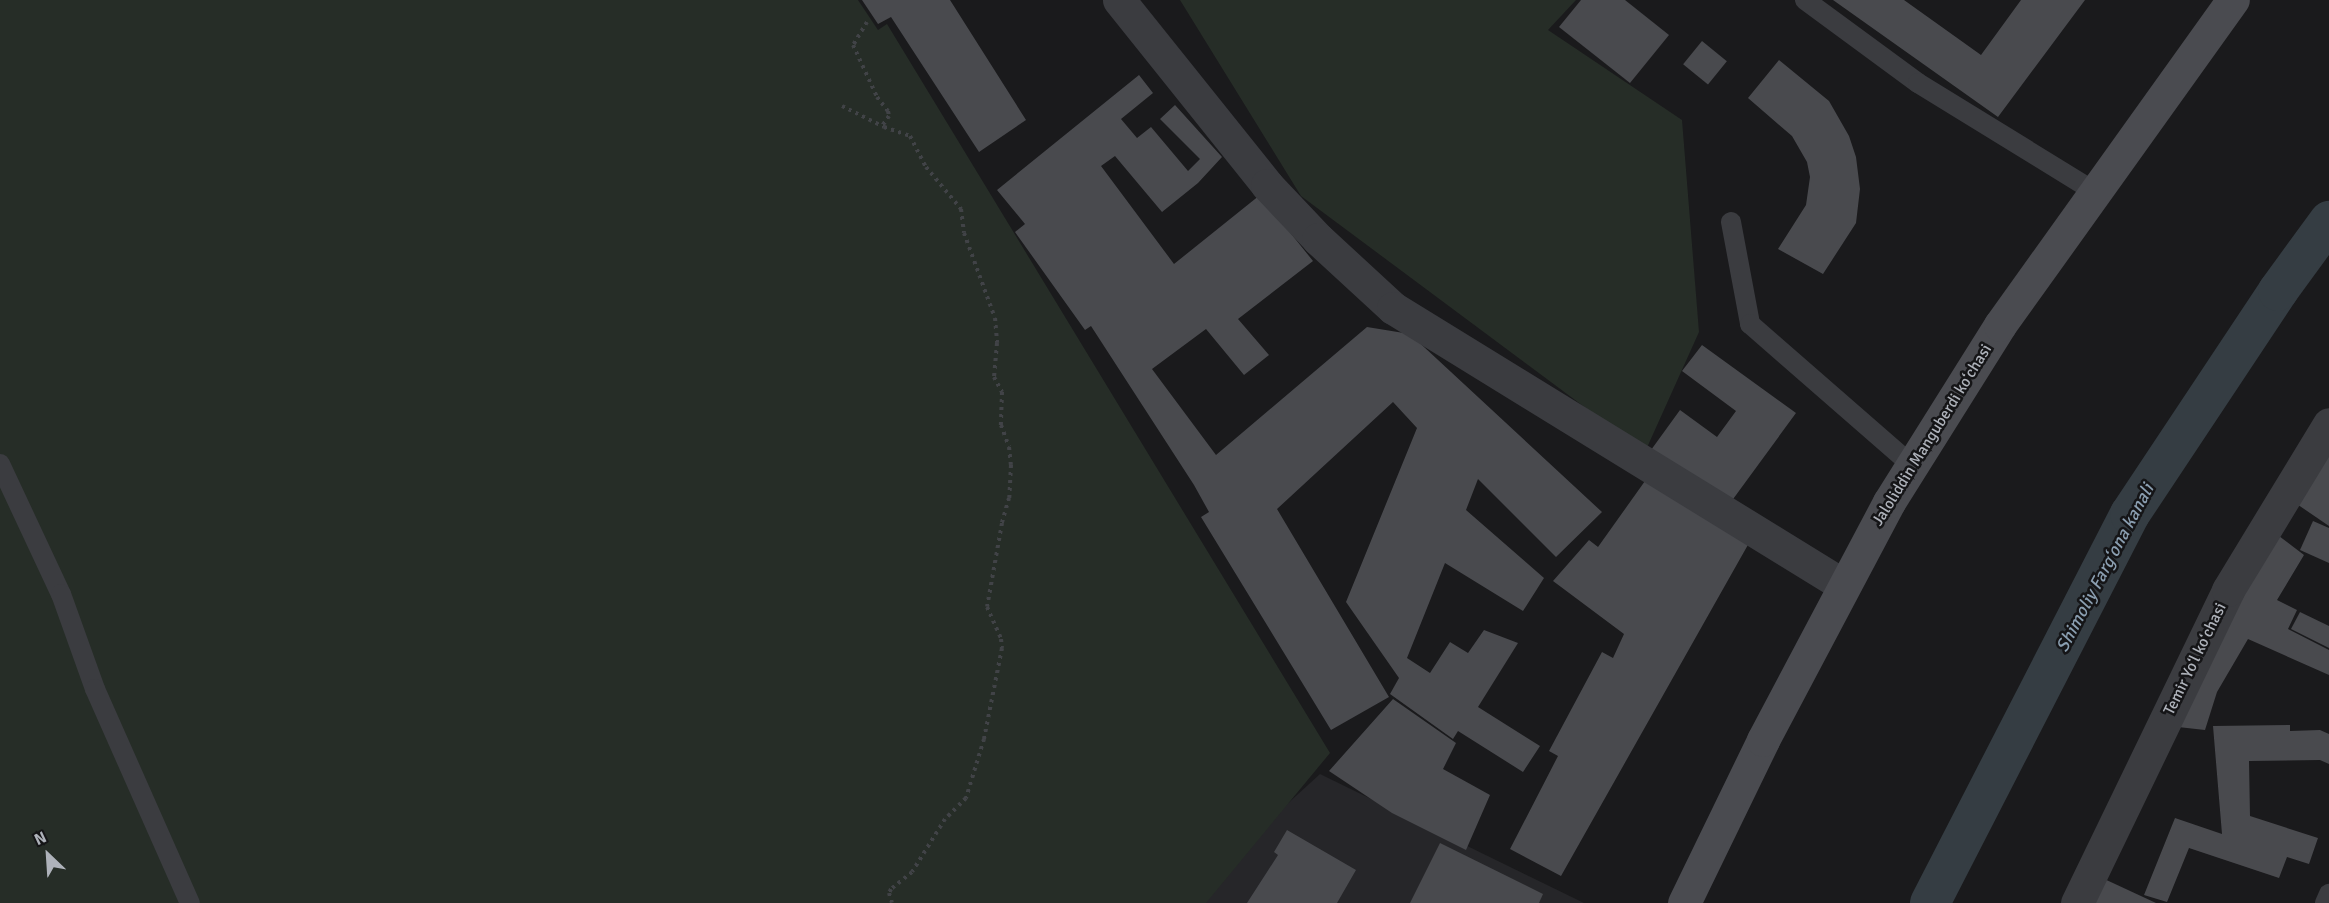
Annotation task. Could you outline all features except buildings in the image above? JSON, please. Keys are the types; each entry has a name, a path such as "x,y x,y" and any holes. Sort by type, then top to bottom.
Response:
{"main road":[{"name":"Jaloliddin Manguberdi koʻchasi","path":"1684,903 1763,740 1843,585 1913,466 2000,325 2233,0"}],"street":[{"path":"1119,0 1267,185 1318,239 1393,308 1843,585"},
{"name":"Temir Yoʻl koʻchasi","path":"2077,903 2228,590 2329,424"}],"lane":[{"path":"1805,0 1918,83 2095,192"},
{"path":"1731,222 1750,324 1913,466"},
{"path":"0,464 61,594 95,689 190,903"},
{"path":"2325,903 2329,894"}],"path":[{"path":"867,22 853,45 877,97 888,111 889,116 882,126"},
{"path":"842,106 882,126 910,135 926,167 961,209 964,233 995,318 998,343 994,377 1002,392 1001,425 1009,447 1011,465 1009,498 1002,523 987,607 1001,639 1002,648 984,739 966,798 945,819 912,872 891,889 889,893 892,903"}],"shaded area":[{"path":"0,0 858,0 878,30 887,24 1330,753 1206,903 0,903"},
{"path":"1180,0 1576,0 1548,30 1682,120 1699,332 1645,452 1301,196"},
{"path":"1320,774 1584,903 1179,903"}],"waterway":[{"name":"Shimoliy Fargʻona kanali","path":"1930,903 2130,514 2278,291 2329,221"}]}
